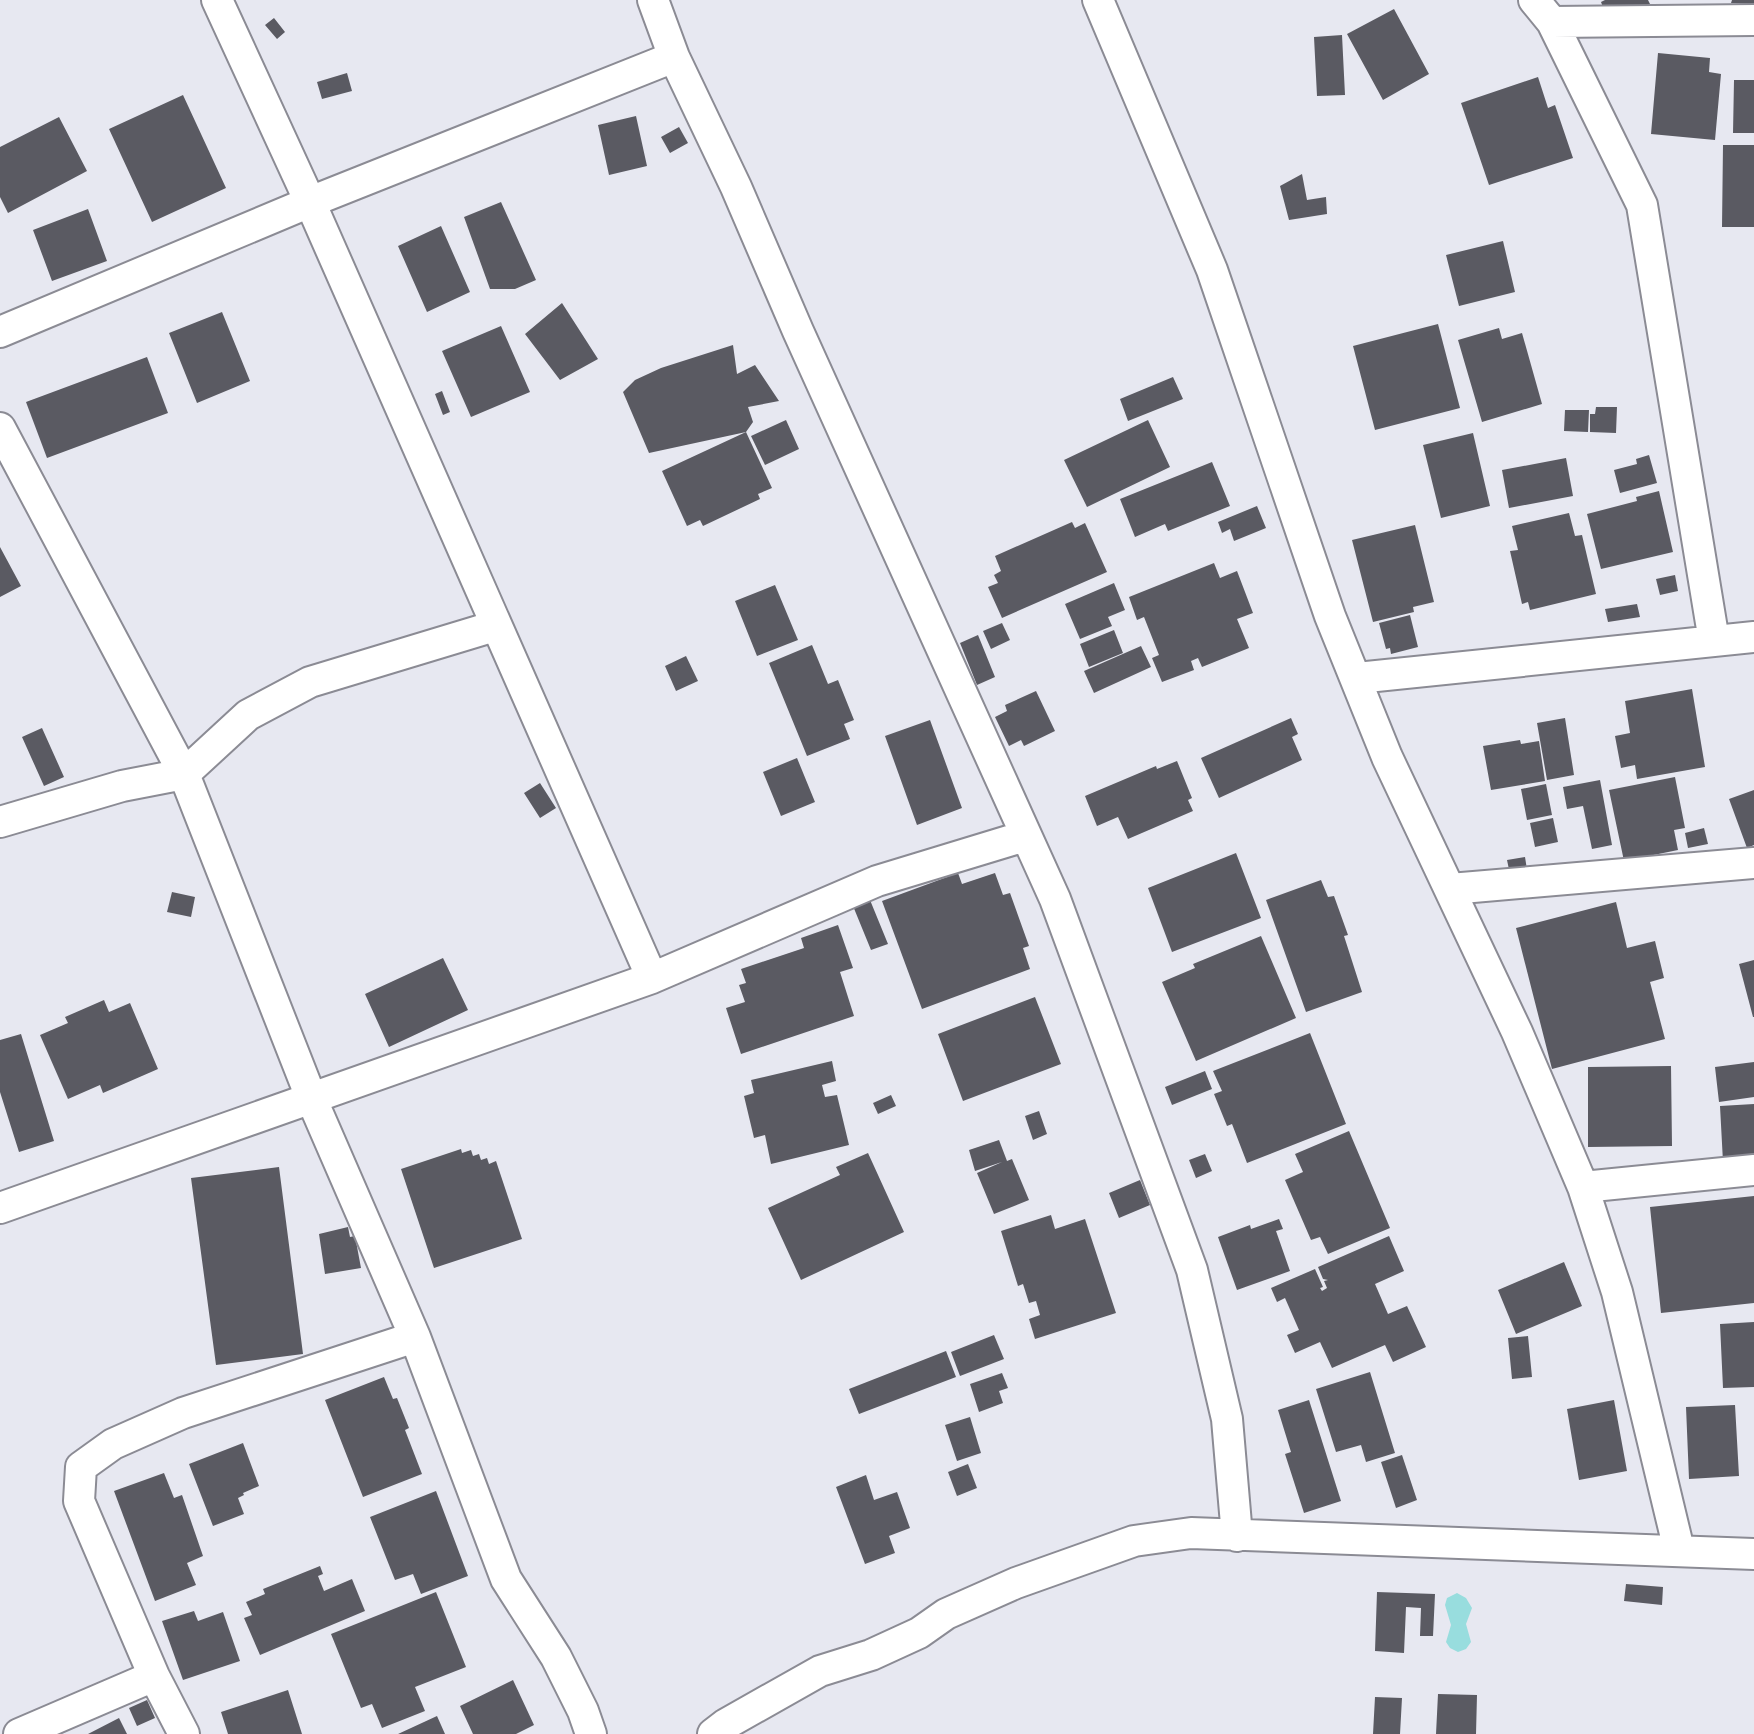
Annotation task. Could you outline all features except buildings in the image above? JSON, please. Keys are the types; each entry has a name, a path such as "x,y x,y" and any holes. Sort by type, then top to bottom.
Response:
{"street":[{"path":"217,0 310,202 652,978"},
{"path":"653,0 674,57 736,187 1055,899 1192,1270 1227,1419 1237,1536"},
{"path":"1098,0 1212,270 1330,616 1387,757 1517,1032 1583,1187 1617,1292 1679,1550"},
{"path":"1714,641 1642,205 1543,11 1754,20"},
{"path":"0,332 310,202 674,57"},
{"path":"0,428 184,774 312,1100 415,1337 506,1579 556,1657 591,1734"},
{"path":"0,822 122,786 184,774 248,715 310,682 495,626"},
{"path":"1357,678 1754,637"},
{"path":"0,1208 652,978 877,881 1025,836"},
{"path":"1450,889 1754,863"},
{"path":"1583,1187 1754,1170"},
{"path":"184,1734 154,1676 79,1501 81,1467 113,1444 183,1413 415,1337"},
{"path":"722,1731 820,1671 871,1655 919,1633 946,1614 1043,1572 1134,1541 1191,1533 1754,1554"},
{"path":"19,1734 154,1676"}],"water":[{"path":"1457,1593 1466,1598 1472,1608 1466,1624 1471,1642 1466,1649 1458,1652 1446,1642 1451,1625 1445,1605 1447,1598"}]}
